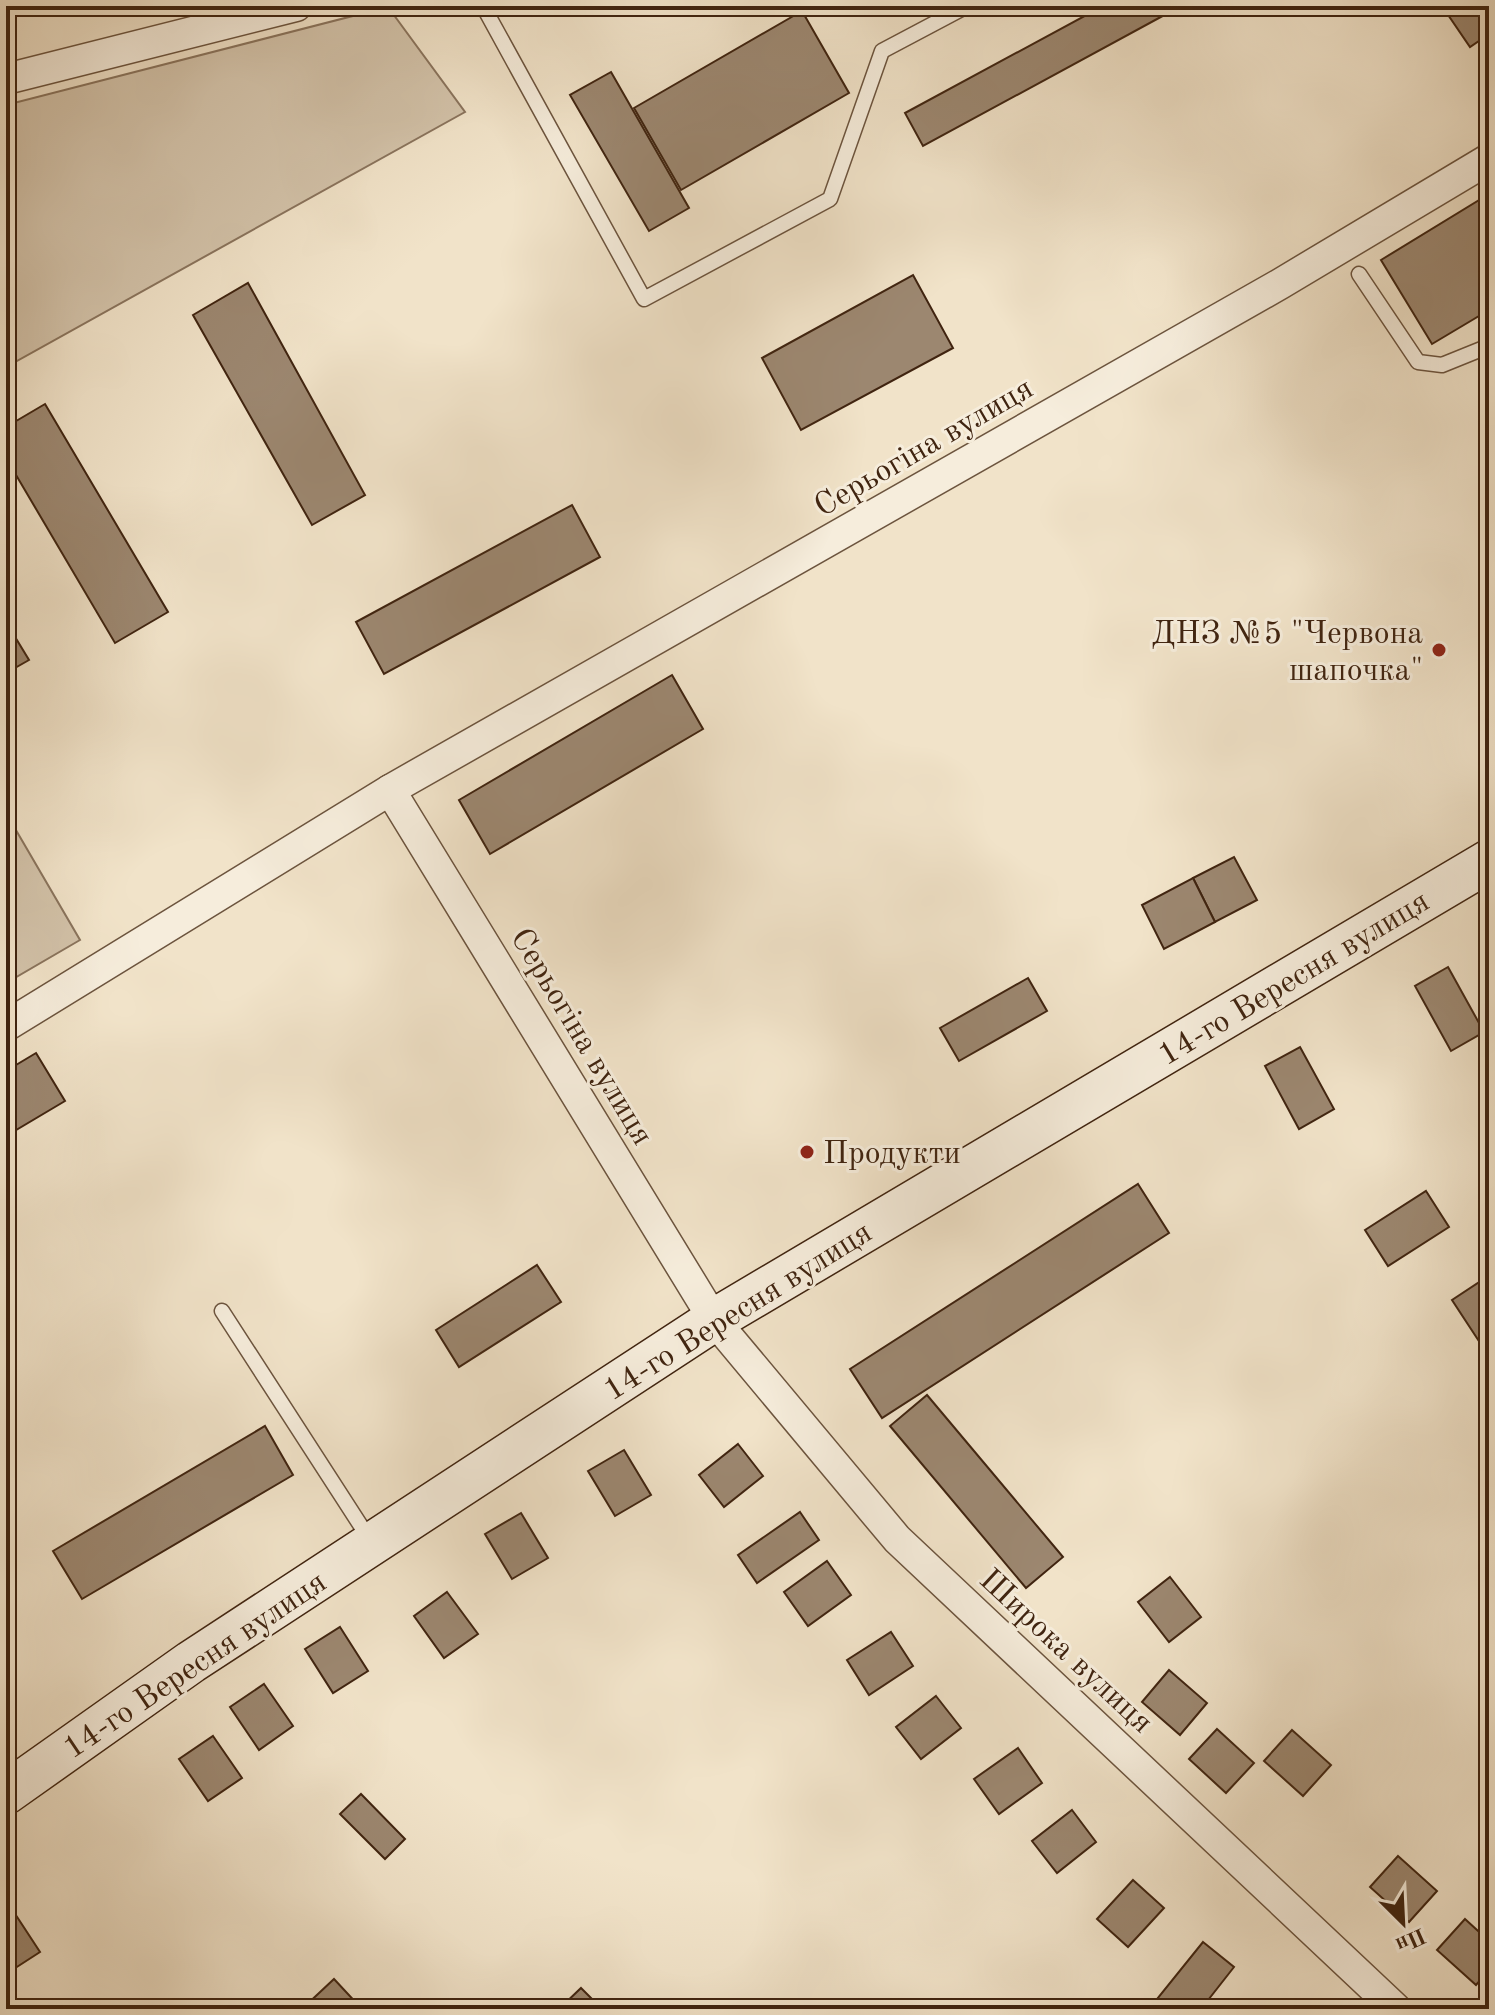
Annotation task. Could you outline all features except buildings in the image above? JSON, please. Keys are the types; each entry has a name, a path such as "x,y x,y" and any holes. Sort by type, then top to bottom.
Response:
{"street":[{"path":"6,79 296,6"},
{"name":"Серьогіна вулиця","path":"6,1026 390,790 1280,284 1489,159"},
{"name":"Серьогіна вулиця","path":"390,790 714,1320"},
{"name":"14-го Вересня вулиця","path":"6,1793 191,1662 714,1320 1489,861"},
{"name":"Широка вулиця","path":"714,1320 897,1539 1396,2009"}],"lane":[{"path":"483,6 644,299 830,199 882,51 967,6"},
{"path":"1359,274 1418,362 1442,365 1489,346"},
{"path":"222,1311 372,1543"}],"shaded area":[{"path":"388,7 465,112 6,367 6,105"},
{"path":"6,813 80,940 6,983"}],"place":[{"name":"ДНЗ №5 \"Червона шапочка\"","path":"1439,650"},
{"name":"Продукти","path":"807,1152"}]}
